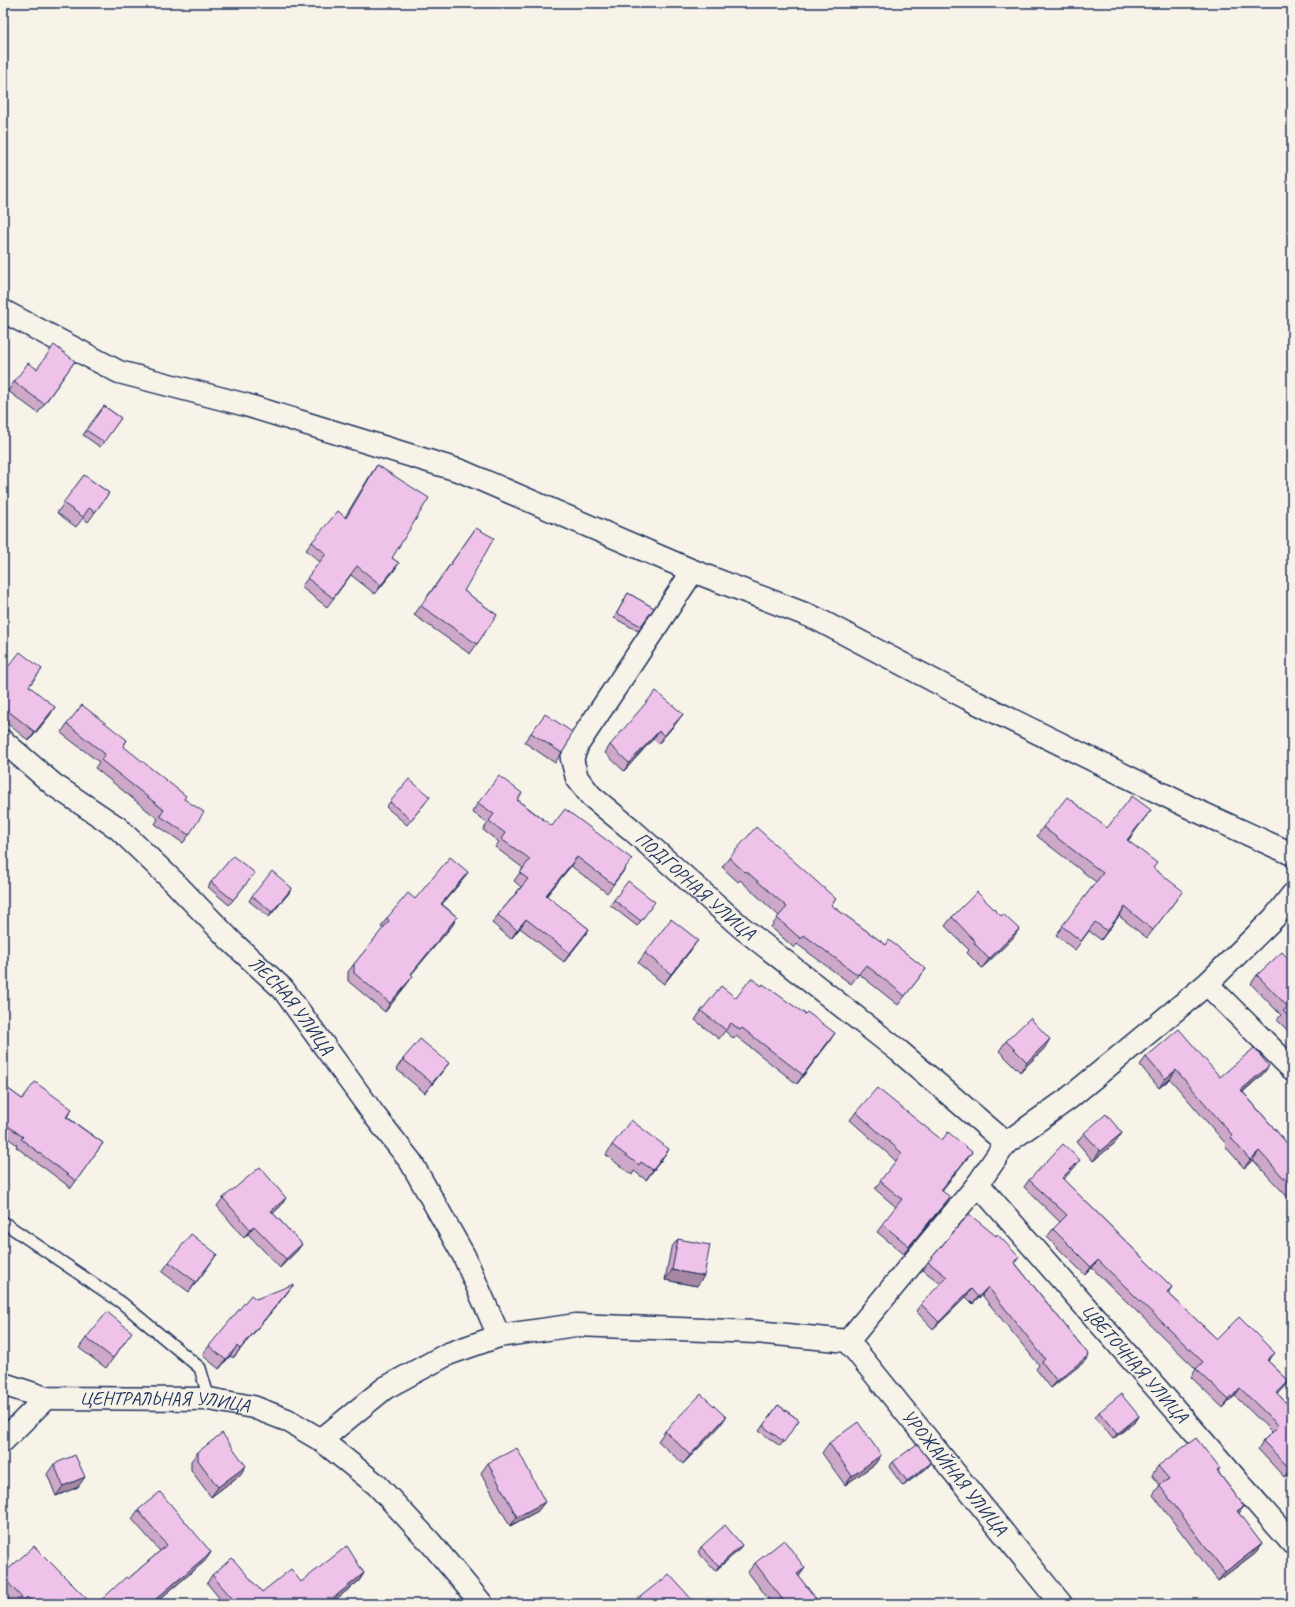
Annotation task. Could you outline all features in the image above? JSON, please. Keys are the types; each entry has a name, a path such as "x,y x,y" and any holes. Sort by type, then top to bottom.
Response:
{"street":[{"path":"3,312 118,372 246,405 461,471 693,571 815,618 967,698 1193,809 1292,854"},
{"name":"ПОДГОРНАЯ УЛИЦА","path":"693,571 578,744 572,759 577,778 592,796 740,928 899,1050 1006,1143"},
{"name":"ЛЕСНАЯ УЛИЦА","path":"3,741 54,785 118,828 176,884 232,942 283,989 375,1116 411,1162 464,1256 499,1336"},
{"path":"321,1440 385,1388 448,1354 499,1336 576,1325 756,1332 848,1341 978,1184 1006,1143 1068,1098 1207,984 1274,918 1292,895"},
{"path":"1207,984 1292,1069"},
{"name":"ЦВЕТОЧНАЯ УЛИЦА","path":"978,1184 1292,1542"},
{"name":"УРОЖАЙНАЯ УЛИЦА","path":"848,1341 1061,1604"},
{"name":"ЦЕНТРАЛЬНАЯ УЛИЦА","path":"3,1384 46,1398 209,1399 253,1407 287,1420 321,1440 377,1485 430,1542 482,1604"},
{"path":"3,1441 46,1398"}],"lane":[{"path":"3,1222 122,1303 200,1368 209,1399"}],"building":[{"path":"54,345 75,361 44,404 14,382 28,363 37,369"},
{"path":"104,406 121,418 104,442 86,430"},
{"path":"377,465 429,498 392,558 399,563 381,585 357,566 333,598 307,578 326,554 312,542 338,511 346,518"},
{"path":"84,475 109,493 95,512 89,508 83,517 63,503"},
{"path":"476,528 494,538 464,591 497,615 477,644 421,606"},
{"path":"628,593 654,608 641,626 617,613"},
{"path":"20,652 42,669 29,686 55,707 35,732 3,707 3,673"},
{"path":"656,691 683,714 664,736 659,731 629,763 610,745"},
{"path":"82,705 127,740 123,746 186,796 184,799 204,812 189,835 160,816 164,810 101,760 105,754 67,724"},
{"path":"545,714 572,732 562,753 531,733"},
{"path":"499,776 522,793 517,800 552,826 565,809 632,859 613,884 577,857 546,895 589,929 570,953 526,919 517,930 498,915 528,879 520,873 530,859 501,839 505,833 489,821 494,814 478,803"},
{"path":"409,779 430,797 411,820 390,802"},
{"path":"1132,796 1151,810 1127,840 1157,863 1153,868 1183,891 1153,930 1125,907 1107,931 1095,922 1081,941 1062,926 1103,873 1043,827 1067,797 1107,828"},
{"path":"756,827 836,899 831,905 886,945 889,940 926,969 905,996 866,965 858,975 804,935 801,939 777,918 787,907 729,858"},
{"path":"233,856 255,873 233,900 211,882"},
{"path":"450,857 468,872 441,904 457,917 411,974 413,976 390,1003 354,973 354,964 389,921 387,918 408,893 415,899"},
{"path":"272,871 292,888 272,912 252,896"},
{"path":"628,881 655,902 641,921 614,900"},
{"path":"977,892 1001,916 1003,914 1019,929 989,959 974,943 975,941 952,917"},
{"path":"671,919 698,940 671,974 645,953"},
{"path":"1282,952 1292,963 1292,1020 1283,1011 1288,1007 1257,975"},
{"path":"751,978 762,986 763,984 805,1014 807,1012 835,1033 803,1075 742,1028 740,1030 731,1023 726,1030 701,1011 721,986 736,998"},
{"path":"1030,1018 1050,1039 1027,1062 1006,1041"},
{"path":"1179,1029 1220,1077 1254,1048 1269,1066 1241,1090 1291,1148 1292,1147 1292,1187 1259,1151 1250,1160 1231,1138 1233,1136 1176,1070 1165,1079 1146,1057"},
{"path":"420,1039 449,1063 432,1083 403,1059"},
{"path":"35,1082 72,1109 66,1117 103,1143 76,1181 21,1139 23,1137 3,1122 3,1085 22,1099"},
{"path":"877,1088 942,1140 948,1132 972,1152 941,1190 950,1197 909,1246 882,1224 902,1199 880,1181 902,1153 856,1112"},
{"path":"1106,1114 1122,1133 1100,1151 1084,1133"},
{"path":"631,1120 669,1149 653,1170 641,1162 639,1165 612,1145"},
{"path":"1063,1144 1080,1160 1062,1178 1172,1287 1167,1292 1217,1339 1239,1317 1275,1353 1267,1360 1289,1381 1277,1393 1292,1409 1292,1467 1290,1469 1263,1441 1279,1426 1240,1388 1229,1400 1196,1369 1203,1362 1098,1260 1091,1267 1053,1229 1067,1215 1029,1180"},
{"path":"260,1167 286,1198 271,1211 302,1244 286,1259 254,1226 250,1229 223,1198"},
{"path":"969,1214 996,1236 997,1234 1019,1257 1014,1262 1089,1355 1057,1381 1042,1362 1045,1359 988,1287 978,1297 971,1289 939,1322 921,1304 947,1277 928,1262"},
{"path":"191,1234 217,1254 196,1282 169,1262"},
{"path":"678,1239 710,1245 704,1276 672,1270"},
{"path":"294,1284 240,1349 237,1346 226,1360 209,1346 251,1295 256,1299"},
{"path":"107,1312 132,1332 113,1358 86,1338"},
{"path":"701,1394 726,1417 690,1455 665,1431"},
{"path":"1121,1394 1139,1416 1117,1434 1099,1412"},
{"path":"778,1405 799,1420 784,1442 763,1426"},
{"path":"858,1422 881,1455 852,1476 829,1443"},
{"path":"222,1433 246,1466 218,1487 198,1460 198,1452"},
{"path":"1196,1438 1220,1469 1217,1471 1244,1506 1237,1511 1262,1544 1225,1572 1159,1485 1169,1479 1158,1466"},
{"path":"917,1444 931,1463 907,1481 893,1462"},
{"path":"517,1448 545,1502 517,1517 488,1463"},
{"path":"75,1455 85,1477 63,1486 54,1464"},
{"path":"160,1492 211,1552 150,1604 97,1604 126,1577 128,1579 167,1545 138,1510"},
{"path":"725,1525 742,1545 719,1566 701,1547"},
{"path":"784,1540 805,1568 797,1574 820,1604 786,1604 755,1563"},
{"path":"34,1546 92,1604 34,1604 27,1597 24,1600 3,1577 3,1574"},
{"path":"347,1546 364,1573 326,1604 301,1604 298,1600 293,1604 237,1604 212,1575 232,1558 262,1592 291,1569 301,1582"},
{"path":"669,1574 695,1603 631,1604 659,1583"}]}
